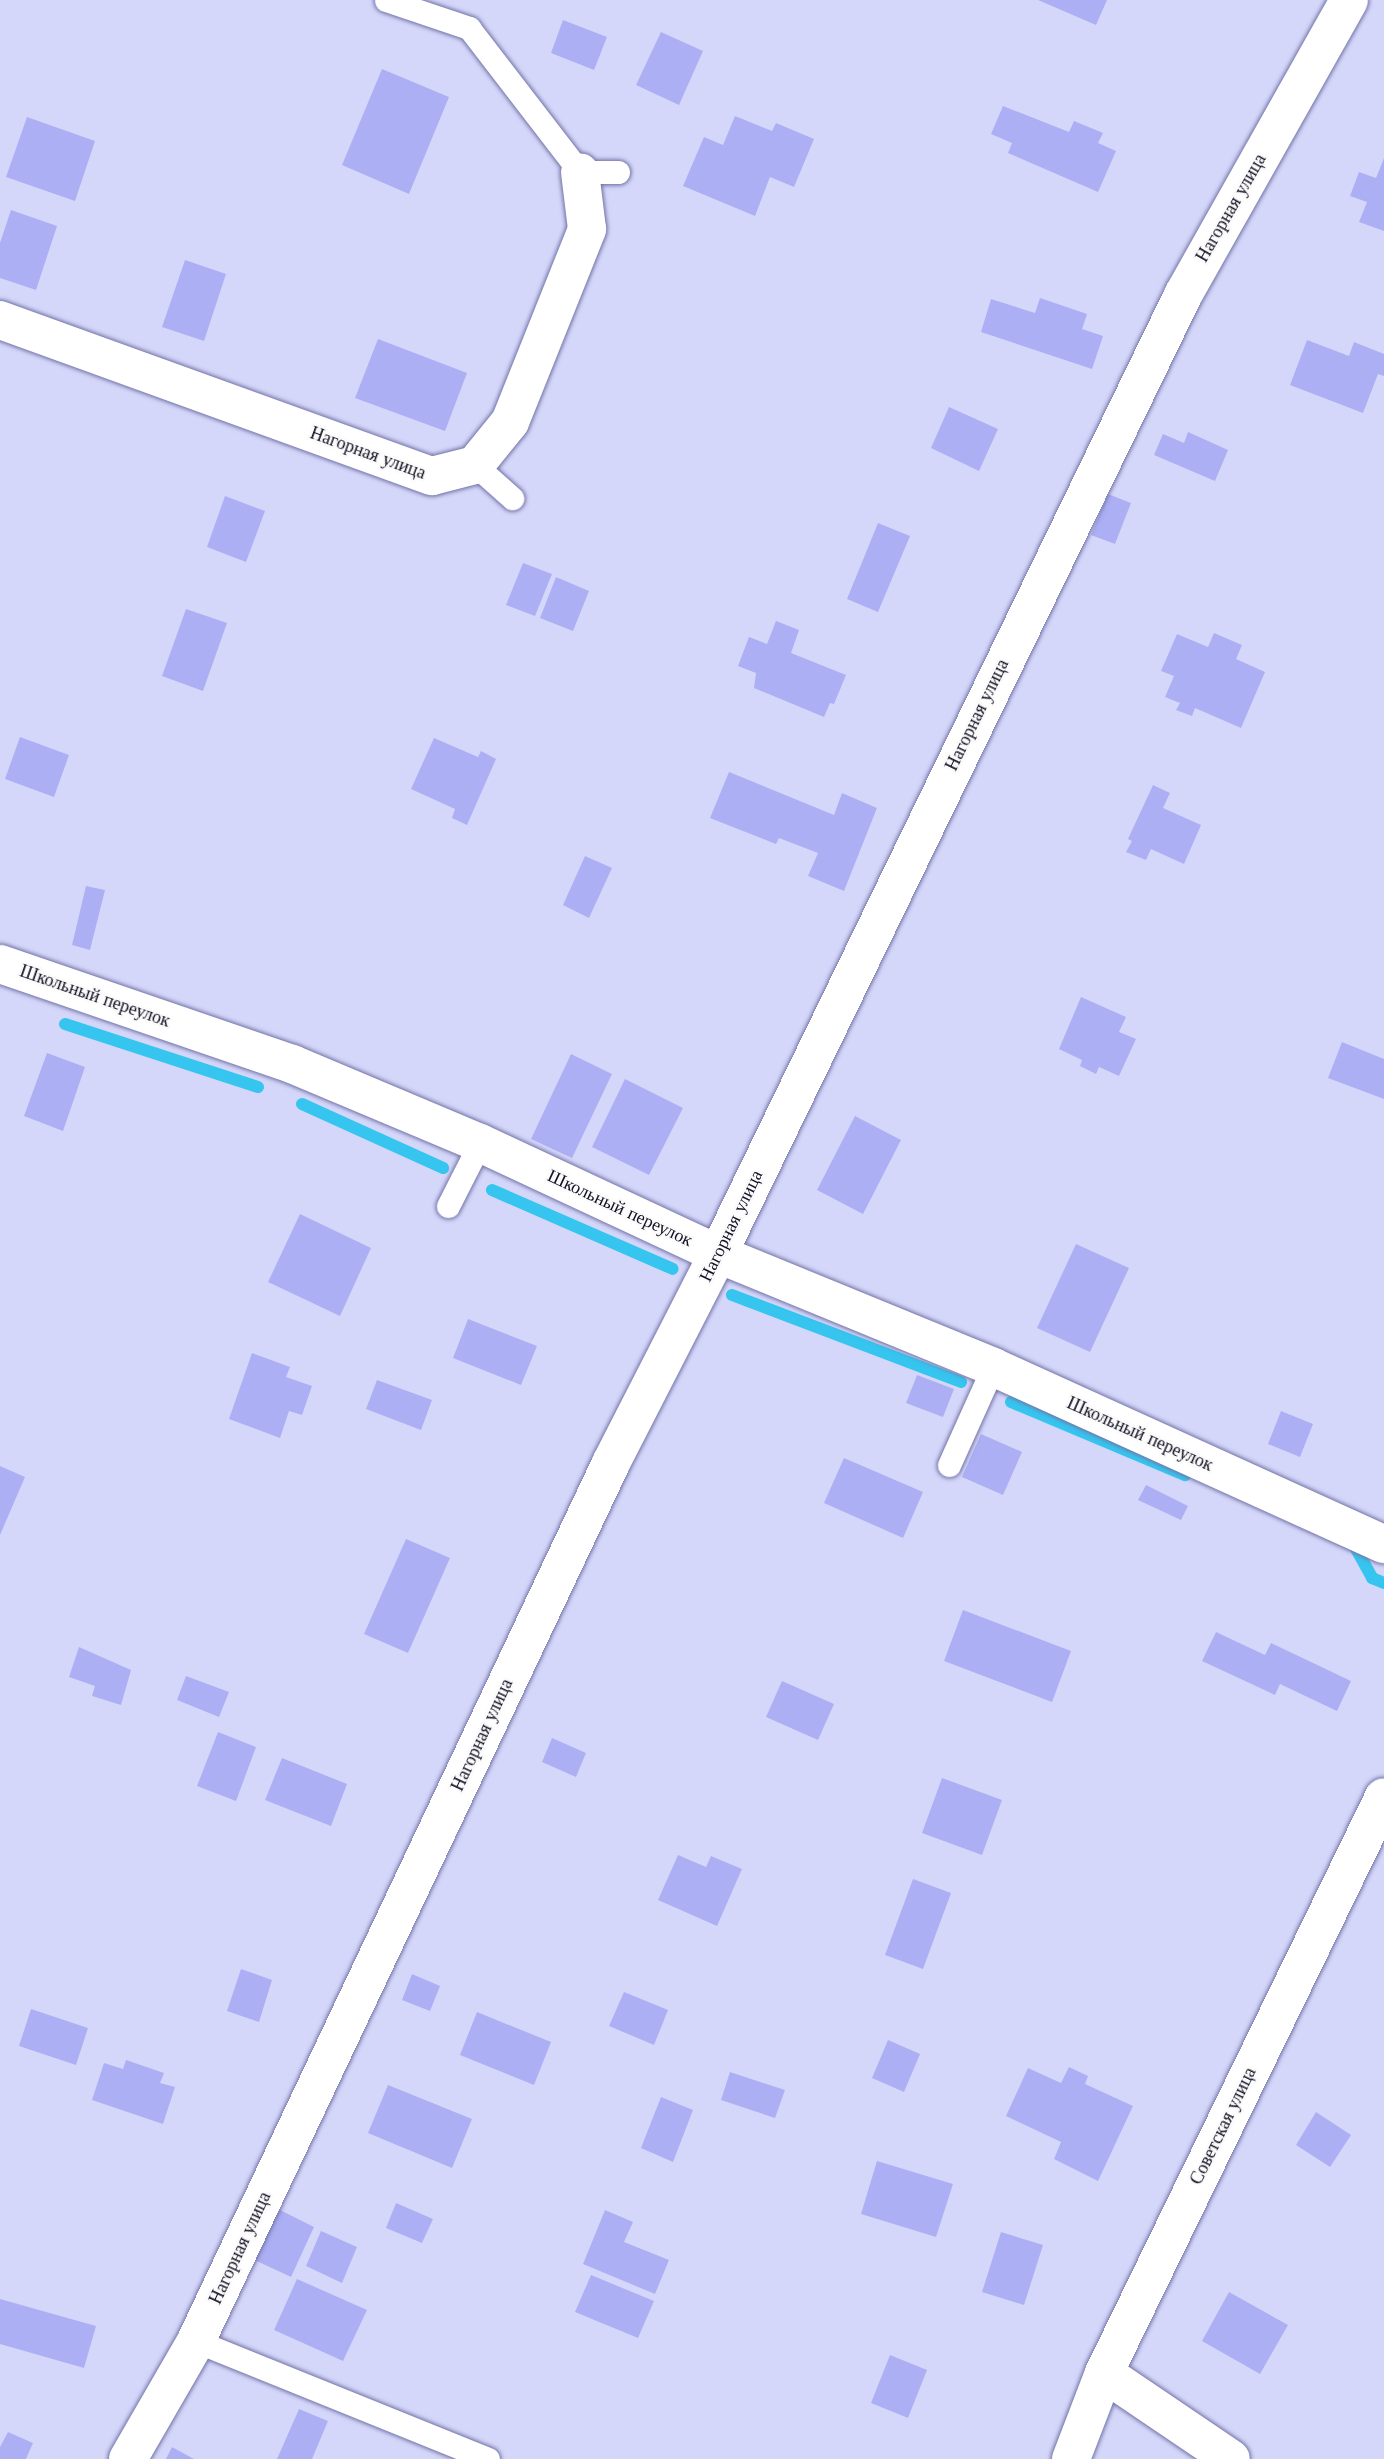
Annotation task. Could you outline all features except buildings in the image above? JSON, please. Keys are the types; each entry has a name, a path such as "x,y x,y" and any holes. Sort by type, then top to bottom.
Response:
{"street":[{"name":"Нагорная улица","path":"128,2459 196,2341 611,1463 718,1254 1183,295 1349,0"},
{"path":"475,465 510,422 587,229 599,172"},
{"name":"Нагорная улица","path":"0,320 432,477 475,465"},
{"name":"Школьный переулок","path":"0,964 292,1064 480,1143 718,1254 993,1367 1384,1544"},
{"name":"Советская улица","path":"1071,2459 1104,2374 1367,1812"},
{"path":"1104,2374 1231,2459"}],"lane":[{"path":"386,0 469,28 599,172"},
{"path":"475,465 512,498"},
{"path":"449,1206 480,1143"},
{"path":"949,1465 993,1367"},
{"path":"196,2341 488,2459"}],"waterway":[{"path":"65,1024 258,1087"},
{"path":"302,1104 443,1168"},
{"path":"492,1190 673,1269"},
{"path":"732,1295 961,1382"},
{"path":"1011,1402 1185,1475"},
{"path":"1348,1543 1354,1545 1372,1578 1384,1583"}]}
